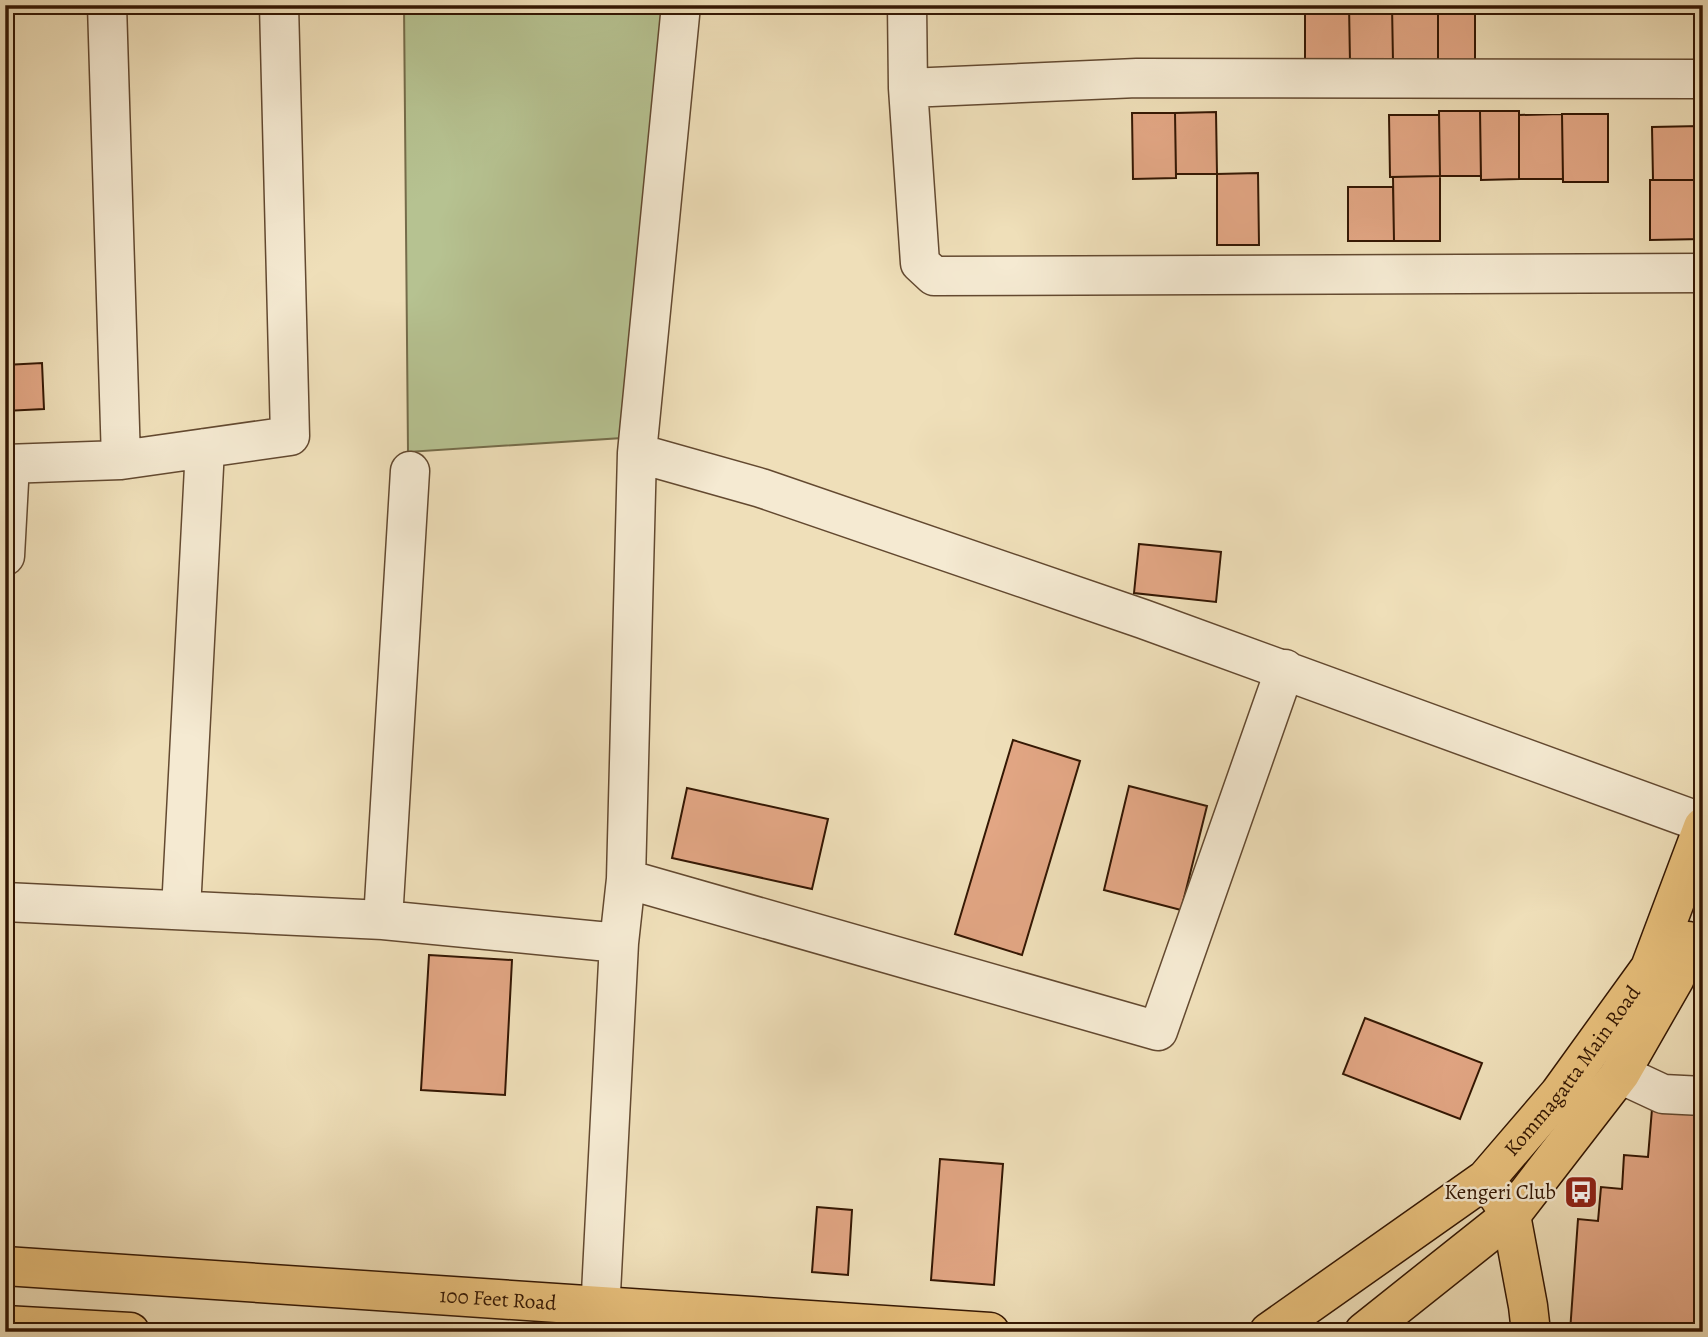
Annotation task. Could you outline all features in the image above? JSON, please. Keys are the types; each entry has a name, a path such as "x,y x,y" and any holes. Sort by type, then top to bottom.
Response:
{"main road":[{"name":"Kommagatta Main Road","path":"1269,1332 1486,1179 1559,1094 1650,968 1703,825"},
{"name":"Kommagatta Main Road","path":"1364,1332 1511,1215 1620,1074 1675,978 1703,903"},
{"path":"1486,1179 1511,1215 1531,1332"},
{"name":"100 Feet Road","path":"5,1266 599,1319 990,1332"},
{"path":"5,1325 130,1332"}],"street":[{"path":"107,5 121,460"},
{"path":"5,556 8,464 121,460 290,436 279,5"},
{"path":"599,1319 619,943 626,879 637,453 681,5"},
{"path":"907,5 908,88 920,262 934,276 1703,273"},
{"path":"908,88 1137,78 1703,79"},
{"path":"181,910 205,448"},
{"path":"637,453 761,488 1143,619 1703,825"},
{"path":"383,920 410,471"},
{"path":"626,879 1158,1031 1285,669"},
{"path":"5,902 383,920 619,943"},
{"path":"1620,1074 1663,1094 1703,1096"}],"green space":[{"path":"404,5 662,5 622,438 408,452"}],"building":[{"path":"1305,5 1349,5 1350,62 1305,62"},
{"path":"1349,5 1392,5 1393,62 1350,62"},
{"path":"1392,5 1438,5 1438,61 1393,62"},
{"path":"1438,5 1475,5 1475,61 1438,61"},
{"path":"1439,111 1480,111 1481,176 1440,176"},
{"path":"1480,111 1519,111 1519,179 1481,180"},
{"path":"1216,112 1217,174 1176,174 1175,113"},
{"path":"1132,113 1175,113 1176,178 1133,179"},
{"path":"1562,114 1563,179 1519,179 1519,115"},
{"path":"1562,114 1608,114 1608,182 1563,182"},
{"path":"1389,115 1439,115 1440,176 1390,177"},
{"path":"1700,126 1701,180 1653,180 1652,127"},
{"path":"1258,173 1259,245 1217,245 1217,174"},
{"path":"1440,176 1440,241 1394,241 1393,177"},
{"path":"1650,180 1703,180 1703,239 1650,240"},
{"path":"1348,187 1393,187 1394,241 1348,241"},
{"path":"42,363 44,409 5,411 5,365"},
{"path":"1139,544 1221,552 1216,602 1134,593"},
{"path":"1013,740 1080,761 1022,955 955,934"},
{"path":"1129,786 1207,806 1181,910 1104,890"},
{"path":"687,788 828,819 812,889 672,858"},
{"path":"429,955 512,960 505,1095 421,1090"},
{"path":"1365,1018 1482,1063 1460,1119 1343,1074"},
{"path":"1653,1097 1703,1101 1703,1332 1570,1332 1578,1219 1598,1221 1601,1187 1622,1189 1624,1155 1648,1157"},
{"path":"940,1159 1003,1164 994,1285 931,1280"},
{"path":"817,1207 852,1210 848,1275 812,1272"}],"place":[{"name":"Kengeri Club","path":"1581,1192"}]}
